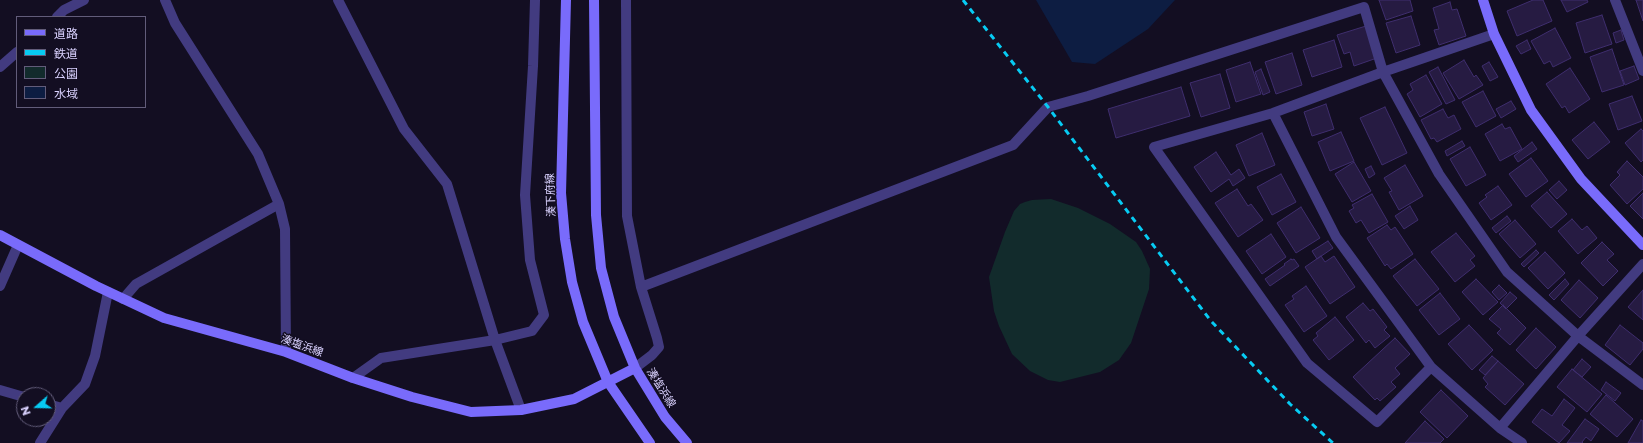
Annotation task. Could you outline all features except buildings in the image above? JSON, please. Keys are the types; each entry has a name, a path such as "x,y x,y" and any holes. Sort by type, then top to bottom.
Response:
{"main road":[{"name":"湊下府線","path":"566,0 561,193 565,239 572,282 583,322 608,382"},
{"path":"594,0 596,208 601,268 614,317 634,368"},
{"path":"1483,0 1494,34 1531,110 1581,179 1643,244"},
{"name":"湊塩浜線","path":"0,235 108,292 164,318 286,352 353,378 412,398 471,412 521,410 574,399 634,368 665,417 687,443"},
{"path":"608,382 650,443"}],"street":[{"path":"58,16 64,10 84,0"},
{"path":"165,0 175,23 258,154 279,204 284,229 286,352"},
{"path":"338,0 404,129 447,184 495,340 521,410"},
{"path":"353,378 381,358 495,340 532,331 544,315 530,260 525,195 533,66 535,0"},
{"path":"626,0 627,216 641,287 657,338 658,347 652,355 634,368"},
{"path":"1614,0 1643,71"},
{"path":"641,287 1013,145 1048,107 1088,96 1364,7 1383,72 1439,174 1507,272 1578,336 1643,386"},
{"path":"1431,367 1377,422 1307,363 1154,147 1273,114 1383,72 1494,34"},
{"path":"0,67 16,53"},
{"path":"1273,114 1336,237 1431,367 1500,428 1522,443"},
{"path":"123,299 136,284 279,204"},
{"path":"0,286 18,245"},
{"path":"1500,428 1578,336 1643,264"},
{"path":"40,443 62,408 85,384 95,356 108,292"},
{"path":"0,390 16,395"},
{"path":"56,406 62,408"}],"green space":[{"path":"1051,199 1078,208 1110,224 1136,242 1150,269 1149,289 1131,343 1119,360 1100,372 1060,382 1048,380 1030,371 1012,354 994,311 989,277 1014,211 1020,204 1025,202"}],"water":[{"path":"1036,0 1175,0 1148,29 1095,64 1072,62"}],"railway":[{"path":"963,0 1048,107 1211,321 1290,404 1333,443"}]}
